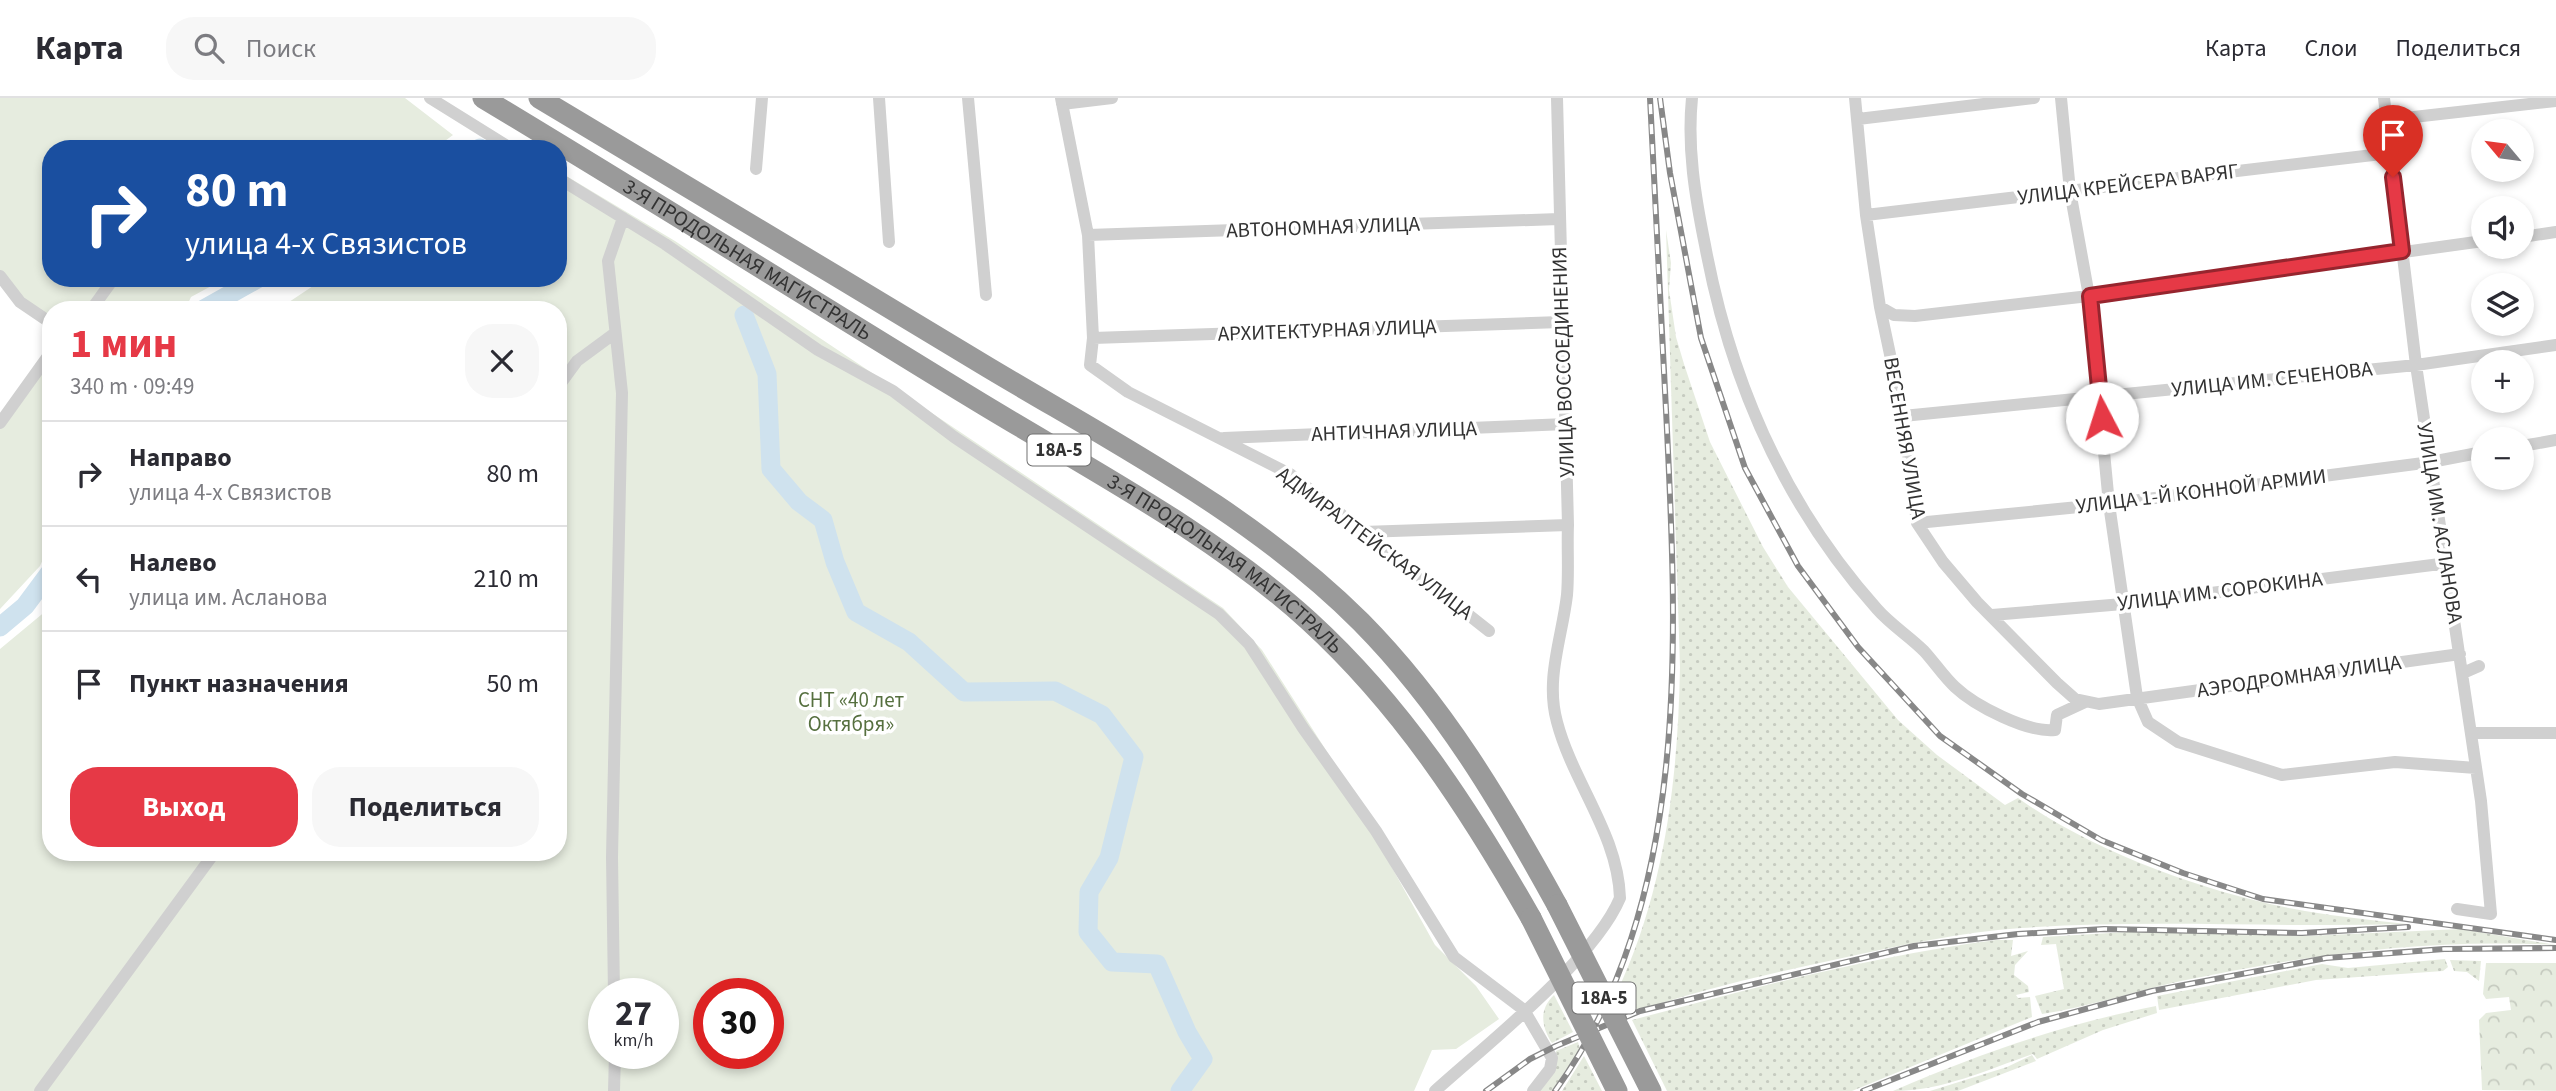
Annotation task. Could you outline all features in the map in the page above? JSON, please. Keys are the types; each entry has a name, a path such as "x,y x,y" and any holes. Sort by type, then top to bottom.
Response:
{"highway":[{"name":"3-Я ПРОДОЛЬНАЯ МАГИСТРАЛЬ","path":"483,98 552,140"},
{"name":"3-Я ПРОДОЛЬНАЯ МАГИСТРАЛЬ","path":"539,98 1135,455 1287,556 1362,624 1420,687 1485,779 1557,905 1651,1091"},
{"name":"3-Я ПРОДОЛЬНАЯ МАГИСТРАЛЬ","path":"567,149 1116,485 1197,537 1307,619 1394,708 1460,800 1531,918 1617,1091"}],"street":[{"path":"430,98 498,140"},
{"path":"756,169 762,98"},
{"path":"879,98 889,242"},
{"path":"968,98 986,295"},
{"path":"1061,101 1112,98"},
{"name":"УЛИЦА ВОССОЕДИНЕНИЯ","path":"1436,1091 1524,1010 1599,934 1620,898 1614,859 1600,822 1576,774 1557,722 1552,692 1553,664 1567,592 1568,525 1557,98"},
{"path":"1692,98 1689,130 1697,206 1710,275 1737,375 1761,433 1818,533 1878,610 1923,651 1956,688 1995,713 2045,731 2055,730 2057,715 2086,702 2099,704 2137,697"},
{"name":"ВЕСЕННЯЯ УЛИЦА","path":"1855,98 1866,215 1880,307 1903,416 1917,523 1943,562 1992,615 2057,683 2075,699 2086,702"},
{"path":"1858,120 2034,98"},
{"path":"2061,98 2070,191 2090,296 2109,504 2137,697 2148,722 2178,743 2282,775 2395,762 2476,768"},
{"name":"УЛИЦА ИМ. АСЛАНОВА","path":"2384,98 2416,365 2472,733 2491,914 2457,909"},
{"path":"2387,120 2556,100"},
{"name":"АДМИРАЛТЕЙСКАЯ УЛИЦА","path":"1061,101 1088,235 1093,338 1090,365 1128,392 1290,474 1489,631"},
{"name":"УЛИЦА КРЕЙСЕРА ВАРЯГ","path":"1866,215 2390,153"},
{"path":"567,183 818,350 893,391 954,437 1219,614 1249,644 1303,728 1376,831 1454,957 1524,1010 1552,1058 1550,1069 1533,1091"},
{"path":"614,978 612,857 622,418 608,261 623,218"},
{"name":"АВТОНОМНАЯ УЛИЦА","path":"1088,235 1559,219"},
{"path":"2534,235 2556,232"},
{"path":"1880,307 1894,315 1915,316 2090,296 2471,242"},
{"path":"0,276 20,302 42,317"},
{"name":"АРХИТЕКТУРНАЯ УЛИЦА","path":"1093,338 1561,322"},
{"path":"567,375 577,361 615,333"},
{"name":"УЛИЦА ИМ. СЕЧЕНОВА","path":"1903,416 2416,365 2556,345"},
{"path":"0,423 42,365"},
{"name":"АНТИЧНАЯ УЛИЦА","path":"1223,438 1566,424"},
{"path":"2534,444 2556,440"},
{"name":"УЛИЦА 1-Й КОННОЙ АРМИИ","path":"1917,523 2109,504 2431,462 2471,454"},
{"path":"1363,532 1568,525"},
{"name":"УЛИЦА ИМ. СОРОКИНА","path":"1992,615 2123,604 2448,563"},
{"name":"АЭРОДРОМНАЯ УЛИЦА","path":"2137,697 2460,654"},
{"path":"2463,673 2479,666"},
{"path":"2472,733 2556,733"},
{"path":"40,1091 208,861"},
{"path":"614,1091 615,1069"}],"green space":[{"path":"0,98 405,98 453,135 446,140 42,140 42,287 209,287 191,297 189,301 42,301 42,319 0,275"},
{"name":"СНТ «40 лет Октября»","path":"567,176 675,241 1223,608 1262,650 1331,758 1435,945 1476,986 1499,1019 1456,1049 1432,1050 1414,1091 0,1091 0,649 42,614 42,861 567,861 567,301 290,301 312,287 567,287"},
{"path":"1666,230 1671,263 1669,290 1676,337 1710,442 1763,547 1788,587 1898,720 1937,755 2005,805 2018,798 2082,837 2155,869 2269,904 2330,915 2407,924 2117,924 1998,930 1929,940 1785,971 1707,990 1629,1014 1617,992 1647,914 1658,874 1672,792 1679,709 1680,667"},
{"path":"42,367 42,562 0,609 0,421"},
{"path":"2461,929 2556,945 2509,943 2414,946 2320,956 2181,981 2042,1014 2035,996 2064,989 2056,944 2041,945 2043,937 2144,931 2306,936"},
{"path":"1996,940 2013,940 2011,956 2028,951 2015,965 2014,975 2028,986 2029,992 2016,995 2018,998 2030,997 2032,1017 1852,1091 1667,1091 1632,1020 1858,964"},
{"path":"2445,959 2448,967 2443,971 2316,980 2159,1010 2157,996 2322,964 2348,968"},
{"path":"2450,960 2481,961 2479,981 2467,972 2454,971"},
{"path":"2486,963 2556,963 2556,1091 2482,1090 2479,1020 2486,1013 2511,1010 2509,997 2486,999 2483,994"},
{"path":"1554,995 1573,1032 1552,1043 1543,1018 1546,1006"},
{"path":"2156,1006 2157,1013 2103,1030 2037,1059 2033,1054 1947,1084 1893,1091 2022,1041"},
{"path":"1578,1042 1580,1049 1552,1091 1539,1091 1557,1060 1556,1051"},
{"path":"2032,1055 2036,1061 1958,1091 1930,1091 2007,1067"},
{"path":"1584,1056 1602,1091 1562,1091"}],"waterway":[{"path":"218,301 243,287"},
{"path":"744,315 767,374 771,469 799,502 823,520 835,562 856,612 909,642 964,692 1055,691 1102,715 1134,757 1109,858 1089,892 1088,932 1112,962 1157,964 1187,1032 1203,1059 1180,1091"},
{"path":"0,627 25,606 42,583"}],"railway":[{"path":"1555,1091 1600,1016 1632,936 1654,851 1666,763 1672,674 1673,584 1650,98"},
{"path":"1660,98 1670,173 1701,338 1745,468 1798,566 1858,647 1940,736 2022,794 2101,840 2183,873 2263,899 2556,940"},
{"path":"1486,1091 1530,1059 1640,1011 1914,946 2018,934 2104,929 2302,933 2408,927"},
{"path":"1863,1091 2038,1022 2152,991 2326,958 2444,949 2556,948"}],"route":[{"path":"2102,418 2090,296 2402,251 2393,177"}]}
